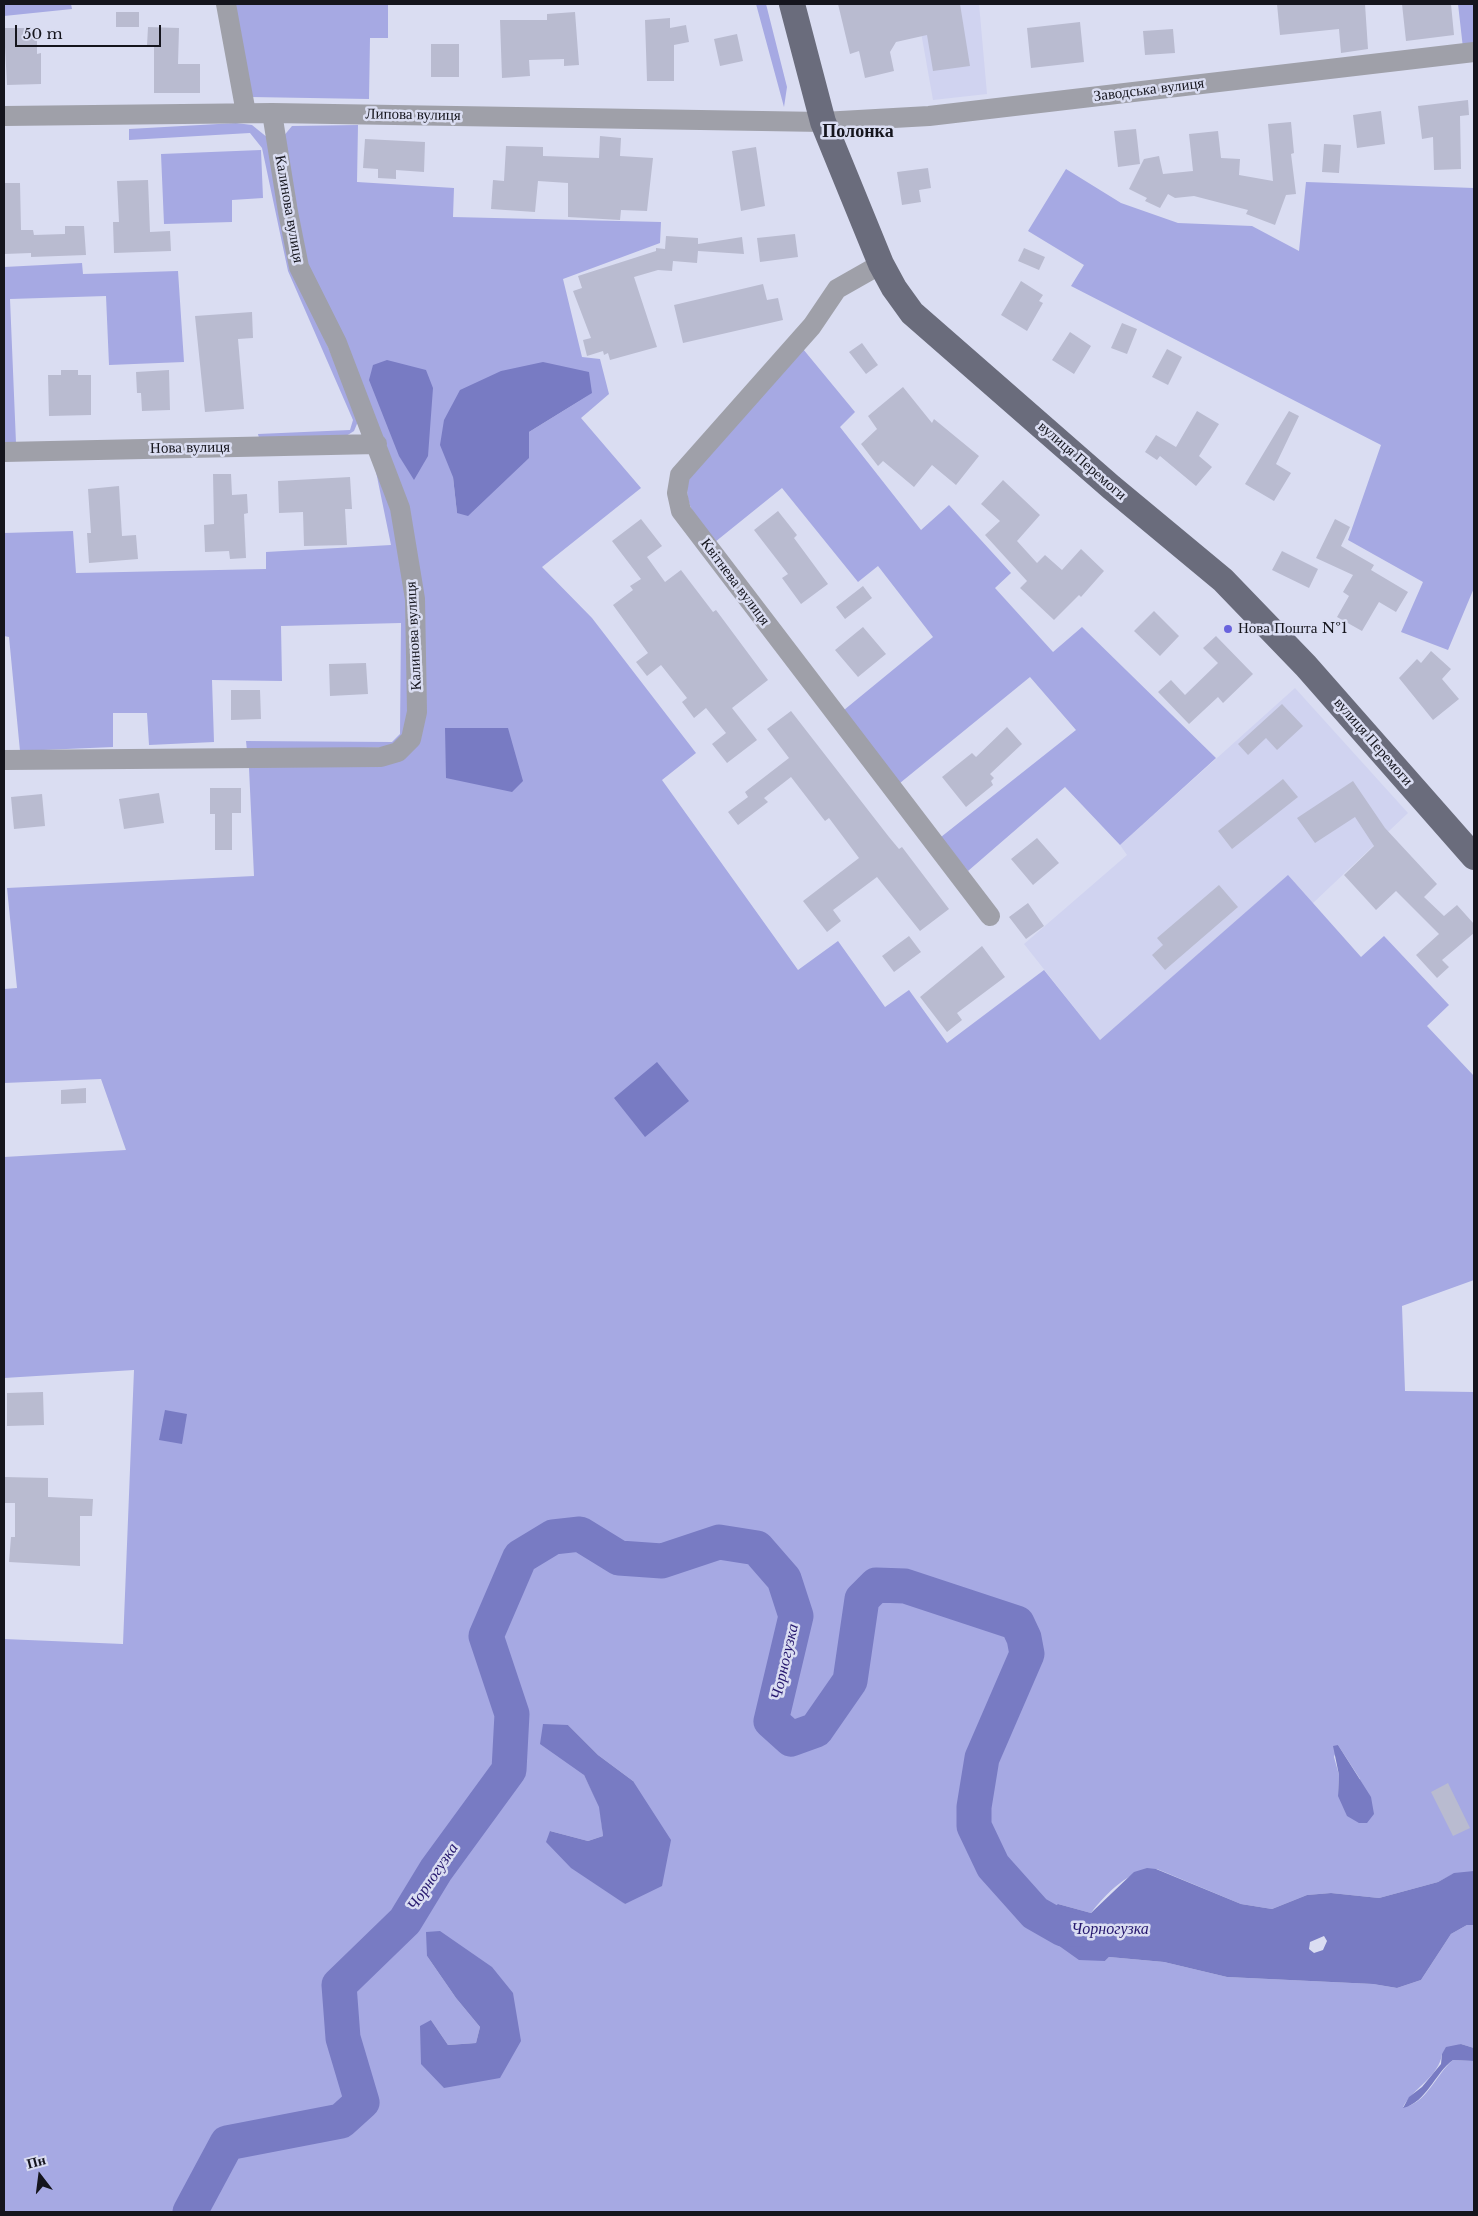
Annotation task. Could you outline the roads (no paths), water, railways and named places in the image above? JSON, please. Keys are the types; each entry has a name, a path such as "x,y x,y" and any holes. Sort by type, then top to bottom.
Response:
{"main road":[{"name":"вулиця Перемоги","path":"792,4 823,122 881,264 894,288 912,313 1111,487 1223,580 1306,666 1474,857"}],"street":[{"path":"226,4 246,113"},
{"name":"Заводська вулиця","path":"823,122 929,116 1474,52"},
{"name":"Липова вулиця","path":"4,116 272,112 823,122"},
{"name":"Калинова вулиця","path":"4,760 381,757 398,752 412,739 417,712 415,599 400,508 337,343 299,267 272,112"},
{"name":"Квітнева вулиця","path":"881,264 837,289 812,326 680,475 677,493 681,512 990,916"},
{"name":"Нова вулиця","path":"4,452 377,444"}],"water":[{"path":"387,360 426,370 433,388 428,456 414,480 399,456 369,380 373,365"},
{"path":"543,362 589,372 592,393 529,432 529,458 468,516 457,513 453,477 440,445 444,420 460,390 501,371"},
{"path":"445,728 508,728 523,781 512,792 446,778"},
{"path":"657,1062 689,1101 645,1137 614,1098"},
{"path":"165,1410 187,1414 182,1444 159,1440"},
{"path":"543,1724 568,1725 598,1755 633,1781 671,1840 662,1886 625,1904 571,1868 546,1842 550,1831 588,1841 603,1836 599,1807 584,1775 540,1744"},
{"path":"1338,1745 1371,1797 1374,1814 1367,1823 1359,1823 1347,1816 1338,1796 1339,1775 1333,1746"},
{"path":"1147,1868 1156,1869 1241,1904 1272,1909 1307,1895 1331,1893 1379,1898 1438,1882 1454,1873 1474,1871 1474,1925 1467,1925 1451,1934 1421,1980 1397,1988 1373,1984 1227,1977 1164,1962 1109,1957 1105,1961 1079,1960 1041,1933 1035,1917 1041,1909 1048,1913 1058,1904 1091,1913 1134,1872","holes":["1324,1936 1327,1941 1323,1950 1314,1953 1309,1949 1310,1942"]},
{"path":"440,1931 492,1967 513,1993 521,2041 500,2078 444,2088 421,2064 420,2026 431,2020 448,2045 476,2043 480,2027 456,1998 427,1956 426,1932"},
{"path":"1461,2044 1474,2048 1474,2061 1453,2060 1418,2100 1403,2108 1409,2097 1422,2087 1441,2064 1442,2054 1446,2047"}],"waterway":[{"name":"Чорногузка","path":"190,2212 227,2143 341,2121 362,2102 343,2038 339,1985 405,1921 436,1870 509,1770 512,1714 486,1636 520,1557 553,1537 580,1534 619,1558 662,1561 719,1542 757,1548 784,1579 796,1616 771,1721 791,1739 816,1730 850,1681 862,1599 876,1585 905,1586 1017,1623 1024,1638 1027,1654 982,1758 974,1807 974,1826 993,1866 1035,1913 1063,1929 1079,1929"}],"place":[{"name":"Нова Пошта №1","path":"1228,629"}],"district":[{"name":"Полонка","path":"858,132"}]}
